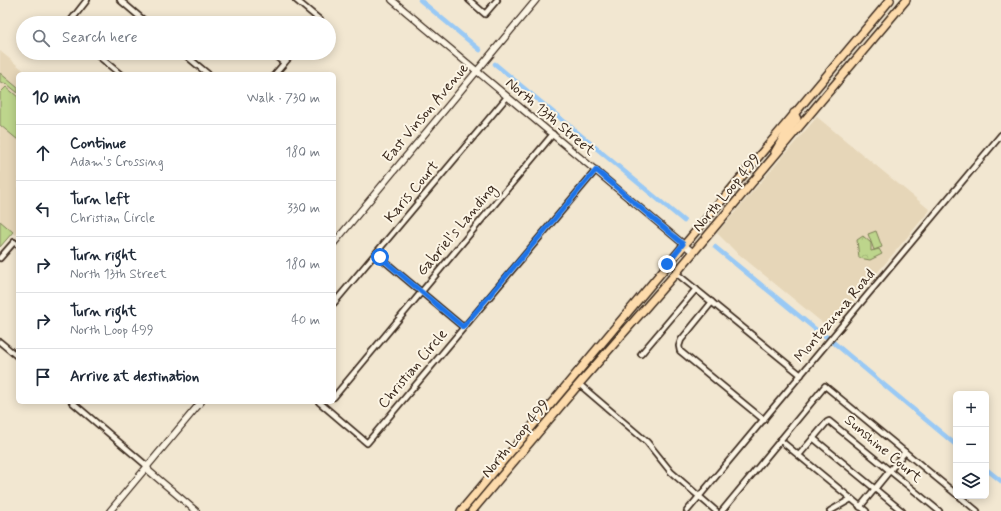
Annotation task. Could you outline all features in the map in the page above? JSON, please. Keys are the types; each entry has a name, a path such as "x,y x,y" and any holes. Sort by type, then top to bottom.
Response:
{"main road":[{"name":"North Loop 499","path":"461,511 683,244 890,0"},
{"name":"North Loop 499","path":"472,511 579,384 694,253 906,0"},
{"path":"772,160 781,141 797,119 794,113"},
{"path":"579,384 578,380 604,346 616,326"}],"street":[{"path":"74,16 87,0"},
{"path":"120,0 139,16"},
{"path":"296,0 313,16"},
{"name":"North 13th Street","path":"392,0 694,253"},
{"path":"469,0 485,14 497,0"},
{"name":"East Vinson Avenue","path":"336,240 536,0"},
{"path":"103,60 118,72"},
{"path":"191,60 206,72"},
{"path":"280,60 284,63"},
{"path":"277,72 287,60"},
{"name":"Karis Court","path":"336,301 507,97"},
{"name":"Gabriel's Landing","path":"336,394 553,134"},
{"name":"Montezuma Road","path":"687,511 1001,135"},
{"name":"Christian Circle","path":"321,404 367,443 596,170"},
{"path":"0,258 14,242 16,244"},
{"path":"376,254 463,327"},
{"path":"676,273 801,375"},
{"path":"641,354 696,289"},
{"path":"712,302 681,340 679,346 680,351 764,420"},
{"path":"0,342 16,355"},
{"path":"579,384 647,442 671,472 716,511"},
{"path":"722,511 825,386 953,492"},
{"path":"74,404 147,466 149,471 196,511"},
{"path":"110,511 199,404"},
{"name":"Sunshine Court","path":"799,456 827,422 830,421 939,511"},
{"path":"813,438 902,511"},
{"path":"780,440 866,511"},
{"path":"860,506 905,452"},
{"path":"830,511 851,499"},
{"path":"963,499 977,511"}],"shaded area":[{"path":"0,51 26,72 16,72 16,235 13,232 0,247"},
{"path":"817,117 930,210 830,329 735,251 717,233"}],"green space":[{"path":"0,73 16,86 16,91 7,84 0,82"},
{"path":"6,87 16,95 16,138 0,125 0,93"},
{"path":"0,221 13,232 0,247"},
{"path":"876,231 882,247 874,250 868,234"},
{"path":"863,236 871,243 871,251 879,249 882,254 870,260 859,258 857,240"}],"waterway":[{"path":"420,0 480,50"},
{"path":"495,64 684,221"},
{"path":"715,247 820,333 827,337"},
{"path":"833,342 953,442"},
{"path":"989,471 1001,481"}],"route":[{"path":"380,257 463,327 596,170 683,244 667,264"}]}
